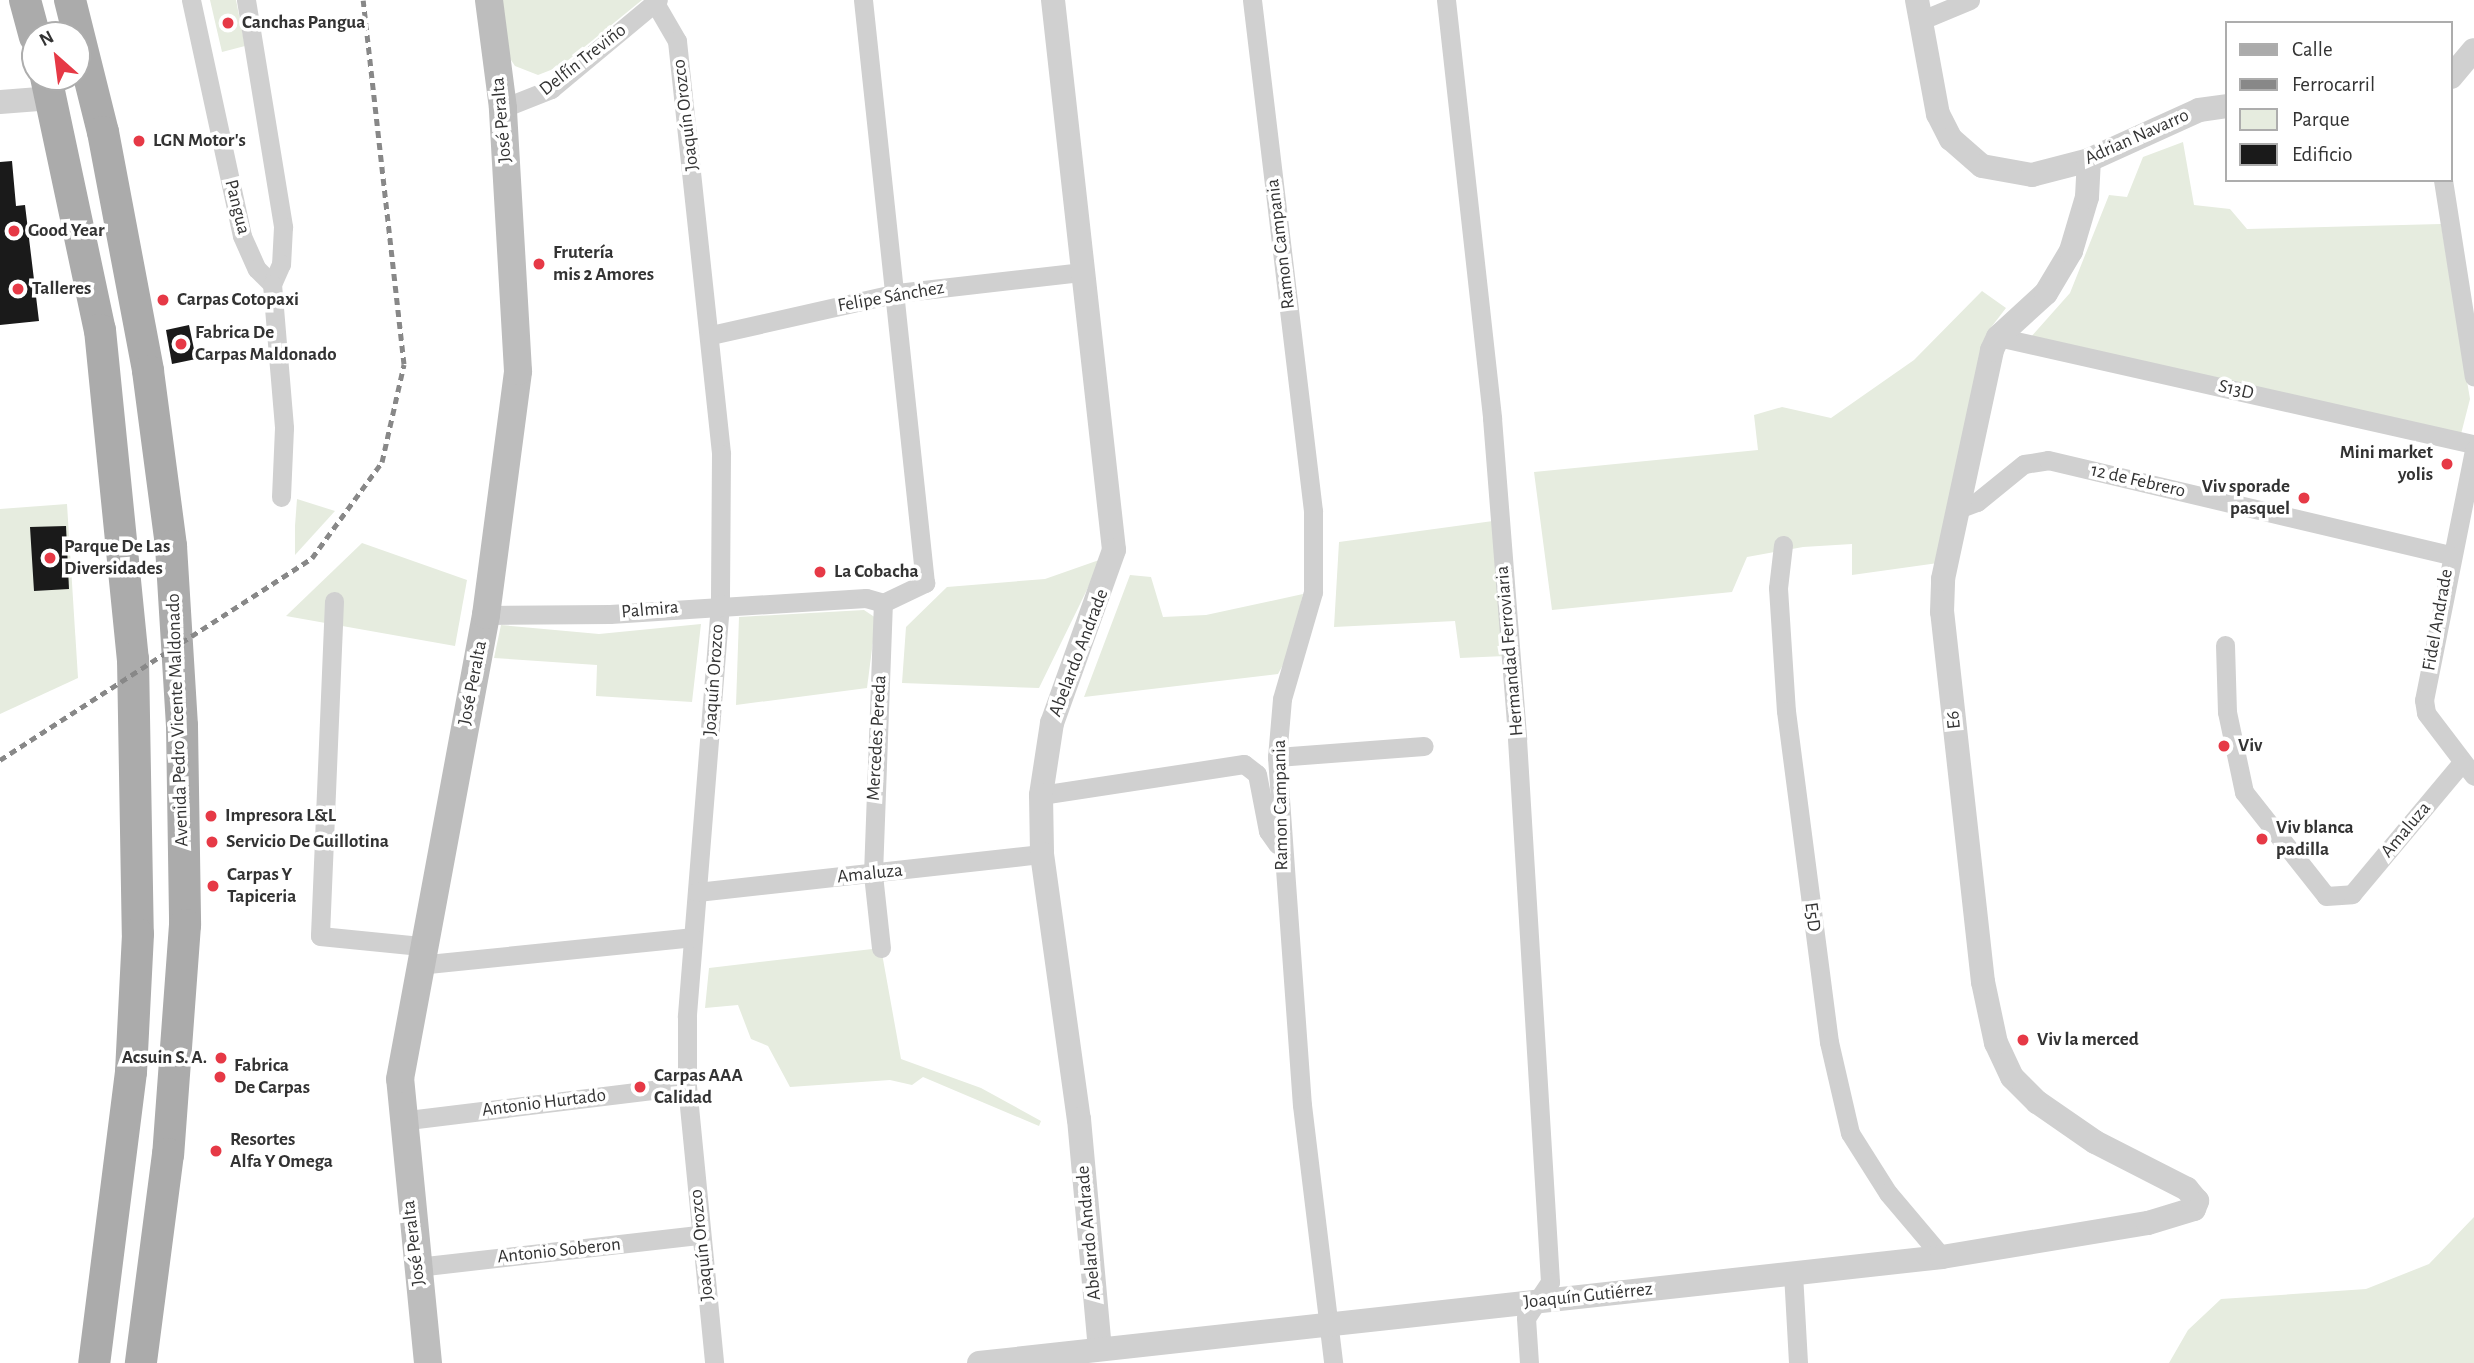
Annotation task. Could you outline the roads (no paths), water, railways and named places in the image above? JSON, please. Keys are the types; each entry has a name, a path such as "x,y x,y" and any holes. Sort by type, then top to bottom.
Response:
{"main road":[{"path":"25,0 31,21"},
{"name":"Avenida Pedro Vicente Maldonado","path":"70,0 103,132 148,371 171,545 181,726 185,925 168,1154 141,1363"},
{"name":"José Peralta","path":"428,1363 400,1121 400,1079 419,956 486,615 519,371 503,108 489,0"},
{"path":"50,91 100,330 133,659 138,934 132,1044 94,1363"}],"street":[{"name":"Pangua","path":"191,0 242,236 257,269 272,284"},
{"name":"Pangua","path":"246,0 283,227 281,264 272,284 284,428 281,497"},
{"path":"863,0 897,293"},
{"name":"Abelardo Andrade","path":"1053,0 1114,558 1054,715 1041,795 1042,854 1079,1119 1100,1349"},
{"name":"Ramon Campania","path":"1252,0 1314,551 1312,592 1282,699 1277,757 1302,1105 1333,1363"},
{"name":"Hermandad Ferroviaria","path":"1446,0 1492,418 1517,739 1550,1282 1539,1301"},
{"path":"1920,10 1970,0"},
{"name":"Delfín Treviño","path":"503,108 551,89 657,1"},
{"name":"Joaquín Orozco","path":"657,1 677,41 712,335 721,454 719,604 692,937 687,1086 714,1363"},
{"name":"Adrian Navarro","path":"1920,10 1938,114 1951,139 1982,166 2032,175 2089,160 2199,110 2226,106"},
{"path":"2453,75 2474,50"},
{"path":"0,102 36,91"},
{"path":"1998,337 2046,293 2071,251 2087,197 2089,160"},
{"path":"2443,182 2474,377"},
{"name":"Felipe Sánchez","path":"712,335 897,293 1072,273"},
{"name":"Palmira","path":"486,615 610,614 719,604 866,598 883,603 919,589 927,576 897,293"},
{"name":"S13D","path":"1998,337 2474,444"},
{"name":"E6","path":"1998,337 1943,579 1942,612 1983,982 1996,1042 2012,1077 2037,1102 2095,1142 2187,1189 2197,1201 2194,1209"},
{"name":"Fidel Andrade","path":"2467,771 2426,713 2424,700 2450,555 2474,450"},
{"name":"12 de Febrero","path":"1961,508 1977,502 2025,464 2048,460 2450,555"},
{"name":"E5D","path":"1783,545 1778,588 1786,711 1829,1042 1850,1133 1888,1193 1942,1257"},
{"path":"334,601 320,936 419,956 692,937"},
{"name":"Mercedes Pereda","path":"881,948 873,874 883,603"},
{"name":"Amaluza","path":"2225,645 2227,712 2244,792 2317,889 2339,898 2352,894 2467,771"},
{"path":"1277,757 1424,746"},
{"path":"1041,795 1244,764 1257,774 1268,831 1282,849"},
{"name":"Amaluza","path":"697,892 1042,854"},
{"name":"Antonio Hurtado","path":"400,1121 687,1086"},
{"name":"Joaquín Gutiérrez","path":"979,1363 1942,1257 2148,1223 2194,1209"},
{"name":"Antonio Soberon","path":"417,1267 700,1235"},
{"path":"1793,1273 1798,1363"},
{"path":"1529,1363 1526,1318 1539,1301"}],"railway":[{"path":"0,760 312,558 382,462 404,364 363,0"}],"place":[{"name":"Canchas Pangua","path":"228,23"},
{"name":"LGN Motor's","path":"139,141"},
{"name":"Good Year","path":"14,231"},
{"name":"Frutería mis 2 Amores","path":"539,264"},
{"name":"Talleres","path":"18,289"},
{"name":"Carpas Cotopaxi","path":"163,300"},
{"name":"Fabrica De Carpas Maldonado","path":"181,344"},
{"name":"Mini market yolis","path":"2447,464"},
{"name":"Viv sporade pasquel","path":"2304,498"},
{"name":"Parque De Las Diversidades","path":"50,558"},
{"name":"La Cobacha","path":"820,572"},
{"name":"Viv","path":"2224,746"},
{"name":"Impresora L&L","path":"211,816"},
{"name":"Viv blanca padilla","path":"2262,839"},
{"name":"Servicio De Guillotina","path":"212,842"},
{"name":"Carpas Y Tapiceria","path":"213,886"},
{"name":"Viv la merced","path":"2023,1040"},
{"name":"Acsuin S. A.","path":"221,1058"},
{"name":"Fabrica De Carpas","path":"220,1077"},
{"name":"Carpas AAA Calidad","path":"640,1087"},
{"name":"Resortes Alfa Y Omega","path":"216,1151"}]}
